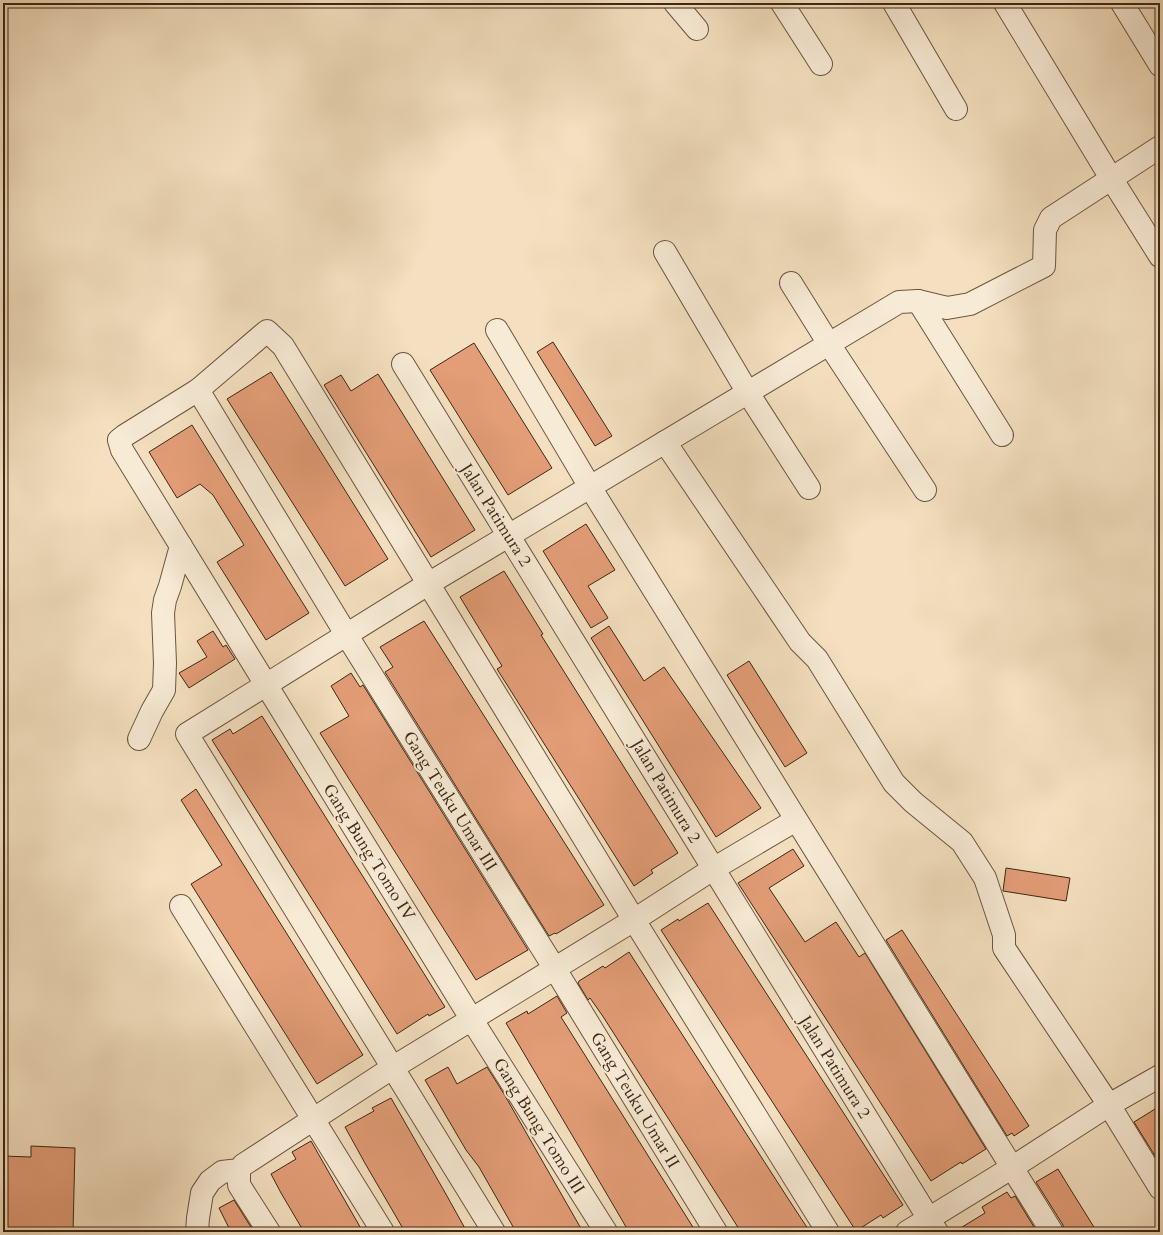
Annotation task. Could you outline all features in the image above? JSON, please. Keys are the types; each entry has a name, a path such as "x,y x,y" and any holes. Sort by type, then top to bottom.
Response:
{"street":[{"path":"675,3 697,29"},
{"path":"782,3 821,64"},
{"path":"894,3 956,109"},
{"path":"1004,3 1160,256"},
{"path":"1122,3 1160,64"},
{"path":"494,1232 187,734 265,684 428,584 899,302 918,301 947,308 970,304 1044,266 1045,230 1051,218 1160,147"},
{"path":"666,252 748,393 809,488"},
{"path":"791,283 829,344 925,490"},
{"path":"918,301 1002,435"},
{"path":"497,330 590,487 1052,1232"},
{"path":"198,390 267,331 283,346 634,920 828,1232"},
{"name":"Jalan Patimura 2","path":"403,364 933,1225"},
{"name":"Gang Bung Tomo IV","path":"198,390 124,436 119,440 122,450 472,1020"},
{"name":"Gang Teuku Umar III","path":"198,390 346,634 555,968"},
{"path":"665,442 800,642 816,659 894,783 913,802 962,842 985,878 1004,935 1004,948 1109,1105 1160,1188"},
{"path":"139,739 164,690 165,663 163,613 165,600 181,546"},
{"path":"269,1232 239,1185 239,1170 243,1165 392,1068 634,920 713,869 796,820"},
{"path":"181,906 314,1118 383,1232"},
{"name":"Gang Teuku Umar II","path":"555,968 716,1232"},
{"name":"Gang Bung Tomo III","path":"472,1020 606,1232"},
{"path":"907,1232 933,1225 1013,1167 1109,1105 1160,1076"},
{"path":"197,1232 202,1193 210,1181 222,1172 239,1170"}],"building":[{"path":"553,342 612,436 595,446 537,352"},
{"path":"474,343 552,468 508,495 430,370"},
{"path":"271,372 388,559 345,586 227,399"},
{"path":"378,374 475,530 431,557 324,385 341,375 351,391"},
{"path":"192,425 309,613 266,640 217,562 244,545 213,495 200,484 177,498 149,452"},
{"path":"586,524 615,570 588,586 608,618 591,628 543,551"},
{"path":"504,571 543,634 541,635 678,853 651,870 653,873 634,886 497,669 502,666 460,597"},
{"path":"424,621 604,905 556,934 555,933 549,936 385,672 393,667 380,647"},
{"path":"609,626 644,681 664,667 761,808 716,837 591,638"},
{"path":"213,631 223,647 226,645 235,659 189,688 179,673 207,657 197,641"},
{"path":"749,661 807,753 785,767 727,675"},
{"path":"351,673 360,687 363,685 528,950 476,980 320,733 349,716 331,686"},
{"path":"262,716 445,1007 429,1016 428,1014 397,1034 212,740 230,729 233,734"},
{"path":"196,789 363,1055 317,1084 191,884 222,865 181,800"},
{"path":"793,849 804,866 769,888 805,942 836,922 859,957 865,953 986,1149 962,1164 961,1162 931,1181 738,883"},
{"path":"1006,868 1070,878 1066,901 1003,891"},
{"path":"708,903 903,1205 883,1218 881,1215 856,1231 661,930"},
{"path":"902,930 1029,1126 1014,1136 1012,1133 1007,1136 886,940"},
{"path":"629,952 810,1232 741,1232 602,1015 590,998 588,1000 578,983 579,981 603,966 605,968"},
{"path":"557,996 567,1013 561,1017 696,1232 629,1232 506,1023 527,1011 528,1014"},
{"path":"448,1067 457,1084 487,1067 583,1232 516,1232 479,1167 466,1150 425,1080"},
{"path":"391,1098 467,1232 405,1232 366,1165 345,1127 374,1111 372,1108"},
{"path":"1160,1106 1160,1164 1134,1122"},
{"path":"311,1141 363,1232 304,1232 281,1193 271,1174 296,1159 292,1152"},
{"path":"31,1146 75,1148 73,1232 3,1232 3,1156 31,1157"},
{"path":"1058,1169 1097,1232 1064,1232 1063,1225 1036,1182"},
{"path":"1007,1192 1011,1198 1015,1196 1037,1232 954,1232 985,1213 982,1207"},
{"path":"234,1200 254,1232 231,1232 219,1208"}]}
